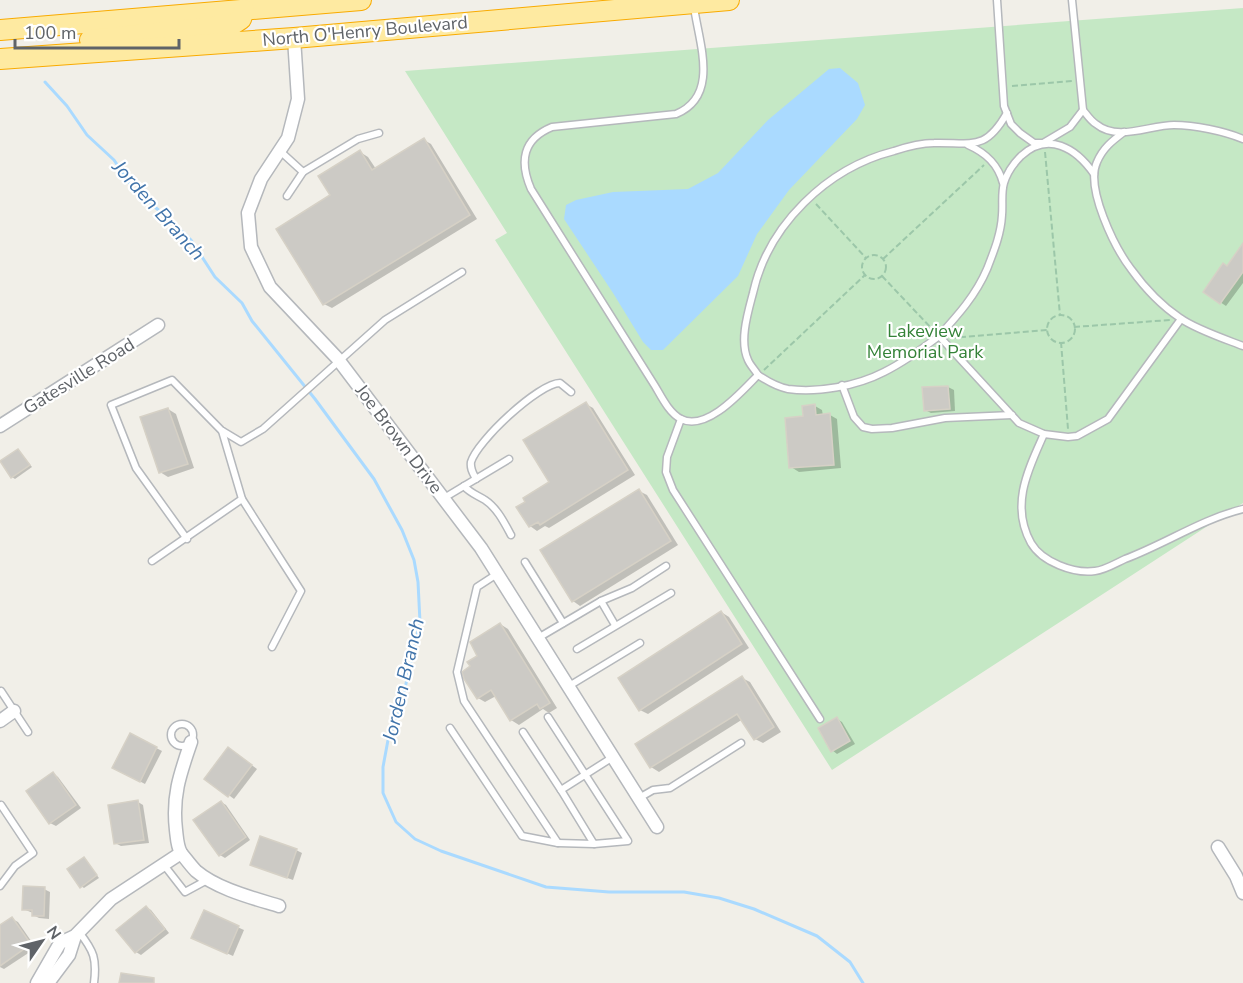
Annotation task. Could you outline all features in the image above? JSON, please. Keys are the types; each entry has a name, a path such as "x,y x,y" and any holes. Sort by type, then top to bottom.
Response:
{"highway":[{"name":"North O'Henry Boulevard","path":"0,30 361,0"},
{"name":"North O'Henry Boulevard","path":"0,59 294,38 729,0"},
{"path":"63,54 77,41 232,25 241,19 244,10"}],"street":[{"name":"Joe Brown Drive","path":"294,38 298,99 288,138 261,179 248,213 251,247 270,287 340,362 481,548 657,827"},
{"name":"Gatesville Road","path":"0,426 158,325"},
{"path":"0,721 14,711"},
{"path":"191,742 173,808 178,847 181,853 196,872 244,896 279,906"},
{"path":"1218,847 1236,876 1243,893"},
{"path":"38,983 60,943 77,934 111,899 181,853"},
{"path":"48,983 69,955 77,934"}],"lane":[{"path":"996,0 1004,106 1011,124 1034,142 1055,144 1069,149 1084,160 1095,174"},
{"path":"1072,0 1083,110 1095,124 1108,131 1124,132 1174,125 1228,133 1243,139"},
{"path":"693,3 704,72 703,85 697,99 688,110 676,114 552,127 541,132 532,141 524,162 525,174 531,189 667,405 681,419 694,421 722,409 758,375"},
{"path":"1007,113 998,128 984,140 967,145 933,143 893,151 859,163 810,198 778,233 762,262 754,287 747,318 745,341 747,359 758,375 771,384 788,389 819,389 852,384 883,373 912,357 939,336 960,313 986,271 997,242 1004,183 1015,163 1026,152 1070,127 1083,110"},
{"path":"1124,132 1106,145 1096,164 1094,181 1101,209 1116,244 1130,268 1180,319 1243,346"},
{"path":"287,196 303,172 358,139 380,134"},
{"path":"967,145 981,151 990,159 1001,174 1004,183"},
{"path":"280,151 303,172"},
{"path":"187,538 136,468 111,405 172,380 221,430 241,442 263,429 385,320 462,272"},
{"path":"939,336 1019,423 1044,434 1068,437 1077,436 1108,419 1180,319"},
{"path":"476,479 470,468 472,460 484,439 496,427 548,386 560,383 572,392"},
{"path":"842,385 854,417 863,427 872,429 892,428 945,418 1012,415"},
{"path":"681,419 667,457 666,472 673,490 820,719"},
{"path":"221,430 242,499 301,591 272,647"},
{"path":"1044,434 1024,479 1022,506 1027,536 1036,552 1052,562 1076,570 1096,571 1224,514 1243,509"},
{"path":"444,498 509,459"},
{"path":"464,486 495,508 511,535"},
{"path":"153,561 242,499"},
{"path":"525,562 563,623"},
{"path":"537,638 601,601 632,588 666,566"},
{"path":"497,574 477,587 456,672 465,701 558,843"},
{"path":"577,649 671,593"},
{"path":"601,601 615,625"},
{"path":"568,687 640,644"},
{"path":"1,691 28,732"},
{"path":"450,728 522,836 558,843 594,844 628,841 548,717"},
{"path":"523,732 594,844"},
{"path":"639,798 653,790 670,788 741,743"},
{"path":"561,790 613,757"},
{"path":"0,886 15,866 33,853 1,805"},
{"path":"164,864 185,892 209,879"},
{"path":"77,934 90,946 96,964 94,983"}],"path":[{"path":"1003,87 1080,81"},
{"path":"1042,143 1046,154 1059,315"},
{"path":"883,259 990,159"},
{"path":"810,198 866,258"},
{"path":"875,255 883,259 886,269 882,276 872,279 865,276 862,268 866,258 875,255"},
{"path":"758,375 865,276"},
{"path":"882,276 939,336 954,338 1047,330"},
{"path":"1059,315 1070,318 1074,327 1071,338 1061,342 1051,338 1047,330 1050,321 1059,315"},
{"path":"1074,327 1180,319"},
{"path":"1061,342 1068,437"}],"green space":[{"name":"Lakeview Memorial Park","path":"1243,8 1243,503 832,770 495,240 507,233 405,71"}],"water":[{"path":"840,68 858,83 865,105 857,119 789,190 757,234 738,276 663,350 651,350 643,342 564,219 566,205 576,200 613,192 688,189 718,173 768,120 829,69"}],"building":[{"path":"424,138 470,215 323,305 276,229 330,195 318,176 360,150 372,170"},
{"path":"1243,243 1243,272 1220,304 1203,292 1223,263 1227,266"},
{"path":"948,386 950,409 924,411 922,387"},
{"path":"586,402 628,470 540,525 538,522 529,527 516,507 525,502 523,498 549,482 523,440"},
{"path":"815,404 816,415 830,413 834,465 789,468 785,418 803,416 802,406"},
{"path":"168,408 188,464 159,473 140,417"},
{"path":"18,449 30,465 11,478 0,461"},
{"path":"639,489 671,541 572,602 540,550"},
{"path":"721,611 742,644 639,711 618,678"},
{"path":"500,623 550,703 540,709 537,704 510,721 491,690 477,699 462,672 470,666 467,662 477,656 470,642"},
{"path":"742,676 774,727 754,740 737,714 650,768 635,744"},
{"path":"837,717 850,741 831,752 818,728"},
{"path":"130,733 157,747 140,782 112,768"},
{"path":"228,747 252,765 228,797 204,779"},
{"path":"53,772 76,805 49,824 26,791"},
{"path":"138,800 144,840 114,844 108,805"},
{"path":"221,801 246,837 219,856 193,820"},
{"path":"260,836 297,849 287,878 250,865"},
{"path":"84,857 97,875 80,888 67,869"},
{"path":"23,886 45,887 44,916 32,916 32,910 22,910"},
{"path":"146,906 165,929 135,953 116,930"},
{"path":"204,910 239,926 227,954 191,938"},
{"path":"12,917 31,944 0,966 0,925"},
{"path":"121,973 154,978 154,983 119,983"}],"waterway":[{"name":"Jorden Branch","path":"45,82 67,106 87,135 114,160 134,190 191,240 215,277 242,303 252,321 315,399 374,479 402,530 414,560 418,582 420,622 400,710 388,740 383,767 383,793 396,822 415,839 441,851 546,887 609,892 684,892 719,898 754,909 817,936 850,962 863,983"}]}
